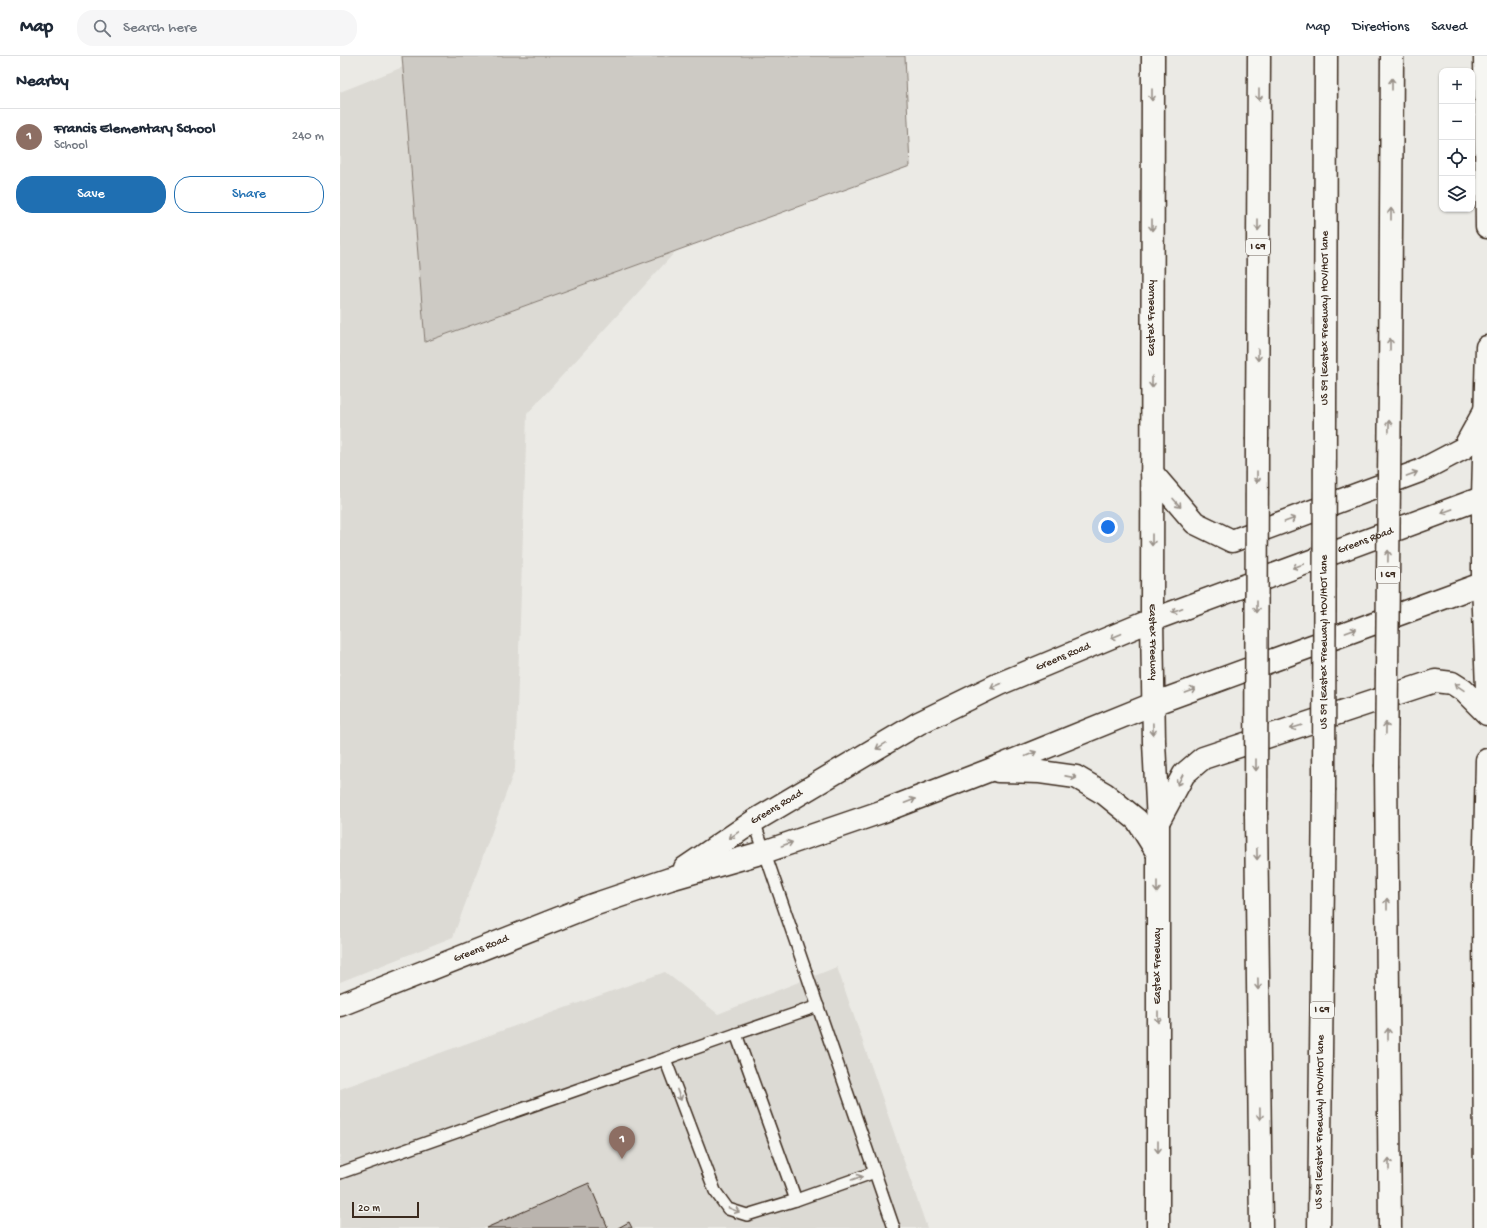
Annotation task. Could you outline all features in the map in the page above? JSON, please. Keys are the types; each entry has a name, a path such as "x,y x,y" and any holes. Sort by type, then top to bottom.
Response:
{"main road":[{"name":"Eastex Freeway","path":"1152,56 1152,620 1153,704 1158,823 1158,1228"},
{"name":"I 69","path":"1260,56 1256,815 1261,1228"},
{"name":"US 59 (Eastex Freeway) HOV/HOT lane","path":"1319,1228 1324,791 1326,56"},
{"name":"I 69","path":"1390,1228 1386,767 1392,56"},
{"path":"1485,56 1487,227"},
{"path":"1487,347 1485,410 1485,583 1487,689"},
{"path":"1152,473 1195,524 1232,542 1420,471 1464,448 1485,410"},
{"name":"Greens Road","path":"670,879 754,821 919,723 999,684 1152,620 1485,496"},
{"name":"Greens Road","path":"340,1005 590,906 670,879 764,852 881,812 1153,704 1485,583"},
{"path":"1158,823 1184,774 1194,764 1211,755 1435,681 1452,683 1463,690 1487,714"},
{"path":"1485,1228 1484,888 1487,760"},
{"path":"990,770 1040,772 1076,777 1105,794 1137,820 1157,852"}],"lane":[{"path":"754,821 894,1228"},
{"path":"340,1173 818,1006"},
{"path":"736,1034 796,1200"},
{"path":"665,1059 715,1191 728,1209 747,1215 796,1200 875,1172"}],"shaded area":[{"path":"402,56 905,56 910,166 425,342"},
{"path":"403,67 425,342 676,251 527,414 515,769 453,937 340,982 340,92"},
{"path":"837,967 927,1228 340,1228 340,1089 665,972 718,1014"}],"building":[{"path":"589,1183 608,1228 486,1228"},
{"path":"629,1222 632,1228 618,1228"}],"place":[{"name":"Francis Elementary School","path":"622,1159"}]}
